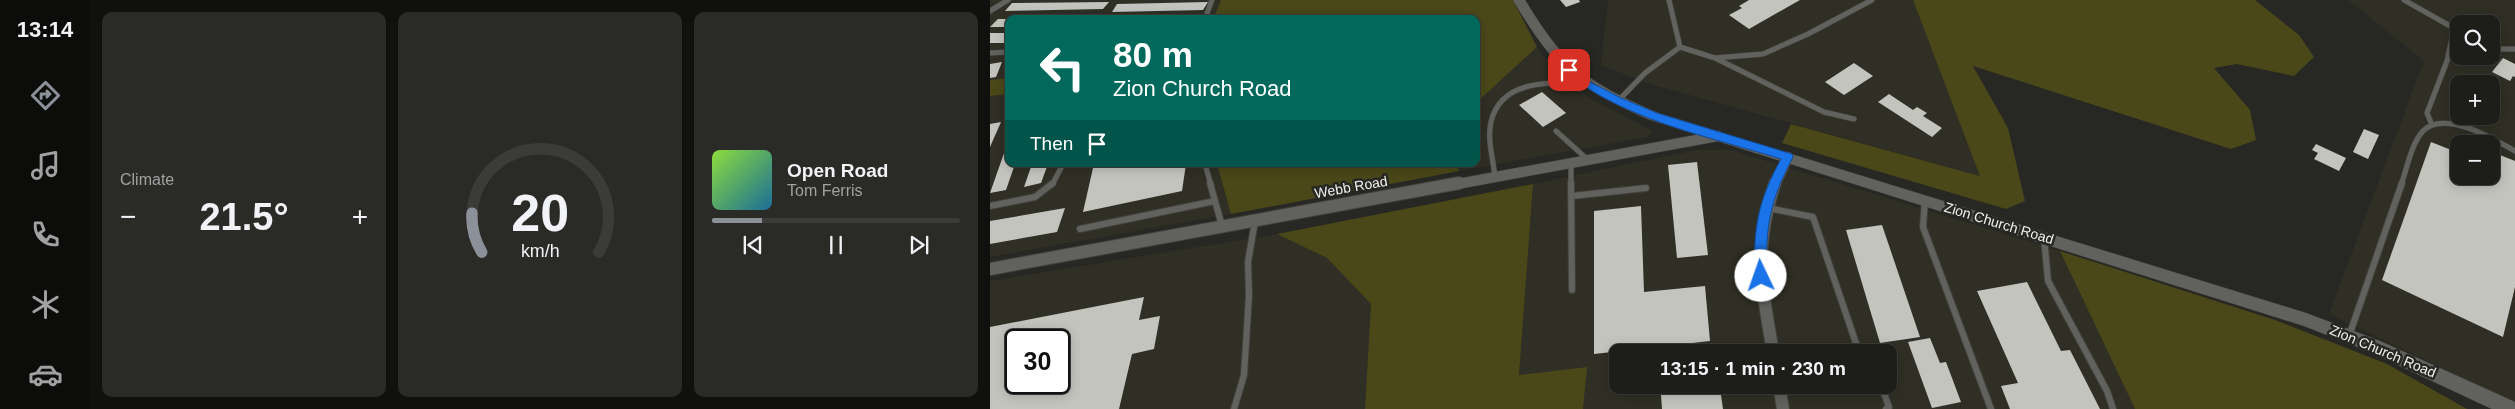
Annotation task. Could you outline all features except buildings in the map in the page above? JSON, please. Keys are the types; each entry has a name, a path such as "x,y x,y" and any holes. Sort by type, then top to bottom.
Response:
{"street":[{"name":"Zion Church Road","path":"1519,0 1541,38 1560,62 1586,84 1618,101 1653,116 2306,320 2436,373 2511,409"},
{"name":"Webb Road","path":"990,269 1718,136"},
{"path":"1772,344 1759,262 1760,239 1773,184 1788,157"},
{"path":"1780,394 1783,409"}],"lane":[{"path":"990,11 1008,0"},
{"path":"1206,15 1212,0"},
{"path":"1669,0 1680,47"},
{"path":"1715,58 1763,54 1808,34 1872,0"},
{"path":"2404,0 2450,27"},
{"path":"1680,47 1715,58 1824,112 1854,119"},
{"path":"1618,101 1645,73 1680,47"},
{"path":"2500,48 2515,49"},
{"path":"990,53 1005,52"},
{"path":"2432,125 2427,113 2435,89 2450,59"},
{"path":"1495,176 1490,124 1500,102 1518,89 1530,84 1544,82 1586,84"},
{"path":"2349,336 2416,143 2425,128 2448,123 2469,128 2515,151"},
{"path":"1556,131 1587,159"},
{"path":"1571,162 1572,290"},
{"path":"990,206 1033,198 1048,192 1057,180 1062,167"},
{"path":"1206,167 1222,226"},
{"path":"1572,196 1646,188"},
{"path":"1925,200 1923,227 1990,409"},
{"path":"1080,229 1215,201"},
{"path":"1766,208 1812,217 1840,291 1857,344"},
{"path":"1234,409 1244,375 1249,295 1248,262 1251,238 1256,220"},
{"path":"2044,237 2048,281 2107,390 2113,409"},
{"path":"1884,394 1889,407 1886,409"}],"shaded area":[{"path":"990,0 1221,0 1215,15 1005,15 1005,78 990,80"},
{"path":"1221,0 1513,0 1537,47 1480,99 1480,15 1215,15"},
{"path":"1608,0 1913,0 1981,176 1650,84 1601,65"},
{"path":"1913,0 2255,0 2299,35 2314,57 2294,76 2237,64 2214,68 2250,110 2256,140 2231,149 1973,66 2008,128 2025,201 2006,209 1782,143 1791,124 1980,176"},
{"path":"2348,0 2515,0 2515,403 2329,314 2424,61"},
{"path":"1537,47 1553,67 1590,98 1652,131 1648,137 1459,171 1458,167 1480,167 1480,99"},
{"path":"1005,78 1005,94 990,96 990,80"},
{"path":"1005,94 1005,167 1218,167 1231,214 990,257 990,96"},
{"path":"1696,150 1731,150 2060,251 2135,409 1583,409 1586,367 1519,376 1533,184"},
{"path":"1218,167 1458,167 1459,171 1231,214"},
{"path":"1533,184 1519,375 1587,367 1583,409 1365,409 1371,304 1327,258 1277,234"},
{"path":"1277,234 1327,258 1371,304 1365,409 990,409 990,281"},
{"path":"2060,251 2275,320 2387,364 2467,409 2135,409"}],"route":[{"path":"1569,70 1586,84 1618,101 1653,116 1788,157 1773,184 1763,217 1759,262 1761,276"}]}
